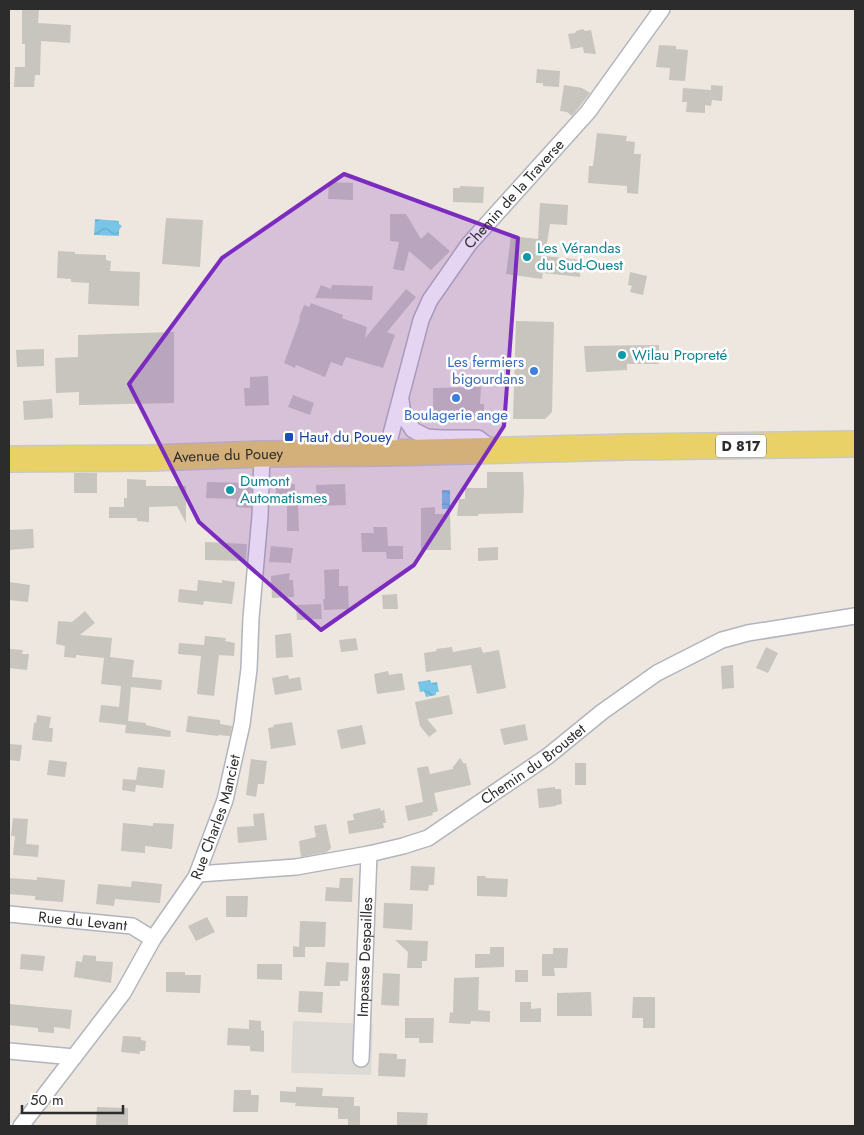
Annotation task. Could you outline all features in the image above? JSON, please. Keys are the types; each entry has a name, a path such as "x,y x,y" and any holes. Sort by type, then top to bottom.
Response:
{"main road":[{"name":"Avenue du Pouey","path":"9,459 855,444"}],"street":[{"name":"Chemin de la Traverse","path":"386,453 421,320 430,300 469,244 588,112 662,9"},
{"name":"Chemin de la Traverse","path":"401,397 403,415 413,430 427,437 478,438 495,451"},
{"name":"Rue Charles Manciet","path":"21,1126 123,993 153,939 198,874 225,800 242,724 249,669 251,618 260,516 262,454"},
{"name":"Chemin du Broustet","path":"198,874 296,867 369,854 428,838 548,756 602,712 657,673 722,640 748,633 855,616"},
{"name":"Impasse Despailles","path":"361,1059 369,854"},
{"name":"Rue du Levant","path":"9,914 132,926 153,939"},
{"path":"9,1051 74,1057"}],"highlighted area":[{"path":"344,174 518,238 504,426 414,565 321,630 199,522 129,384 222,258"}],"shaded area":[{"path":"293,1021 373,1024 371,1075 291,1073"}],"water":[{"path":"95,219 119,221 119,224 122,226 119,230 119,236 94,235"},
{"path":"442,490 450,490 450,509 442,509"},
{"path":"430,680 431,683 437,682 439,692 436,692 436,695 426,697 424,691 420,692 418,682"}],"building":[{"path":"22,9 39,9 38,23 71,25 70,43 41,41 40,75 35,75 34,87 14,87 15,67 25,67 25,44 22,44"},
{"path":"583,29 585,31 591,30 596,54 584,53 583,47 571,49 568,34"},
{"path":"659,45 676,46 676,49 688,50 685,81 669,80 670,68 656,67"},
{"path":"537,69 560,71 559,87 543,86 543,83 536,83"},
{"path":"564,85 582,88 590,93 572,116 567,112 560,111"},
{"path":"711,85 723,86 722,101 712,100 711,106 705,105 705,113 686,112 687,102 682,102 683,88 711,90"},
{"path":"597,133 627,136 626,141 635,142 634,154 641,154 638,194 627,193 627,186 588,183 589,166 593,166"},
{"path":"329,182 353,183 353,200 328,199"},
{"path":"460,186 484,187 483,203 453,202 453,188 460,188"},
{"path":"540,203 568,205 567,225 550,224 545,256 581,260 580,277 543,273 542,279 506,274 511,236 538,239"},
{"path":"390,214 406,214 421,239 428,232 450,251 431,270 409,251 404,271 393,269 399,242 390,241"},
{"path":"166,218 203,220 200,267 162,264"},
{"path":"58,251 75,252 75,254 106,255 106,260 111,261 110,271 140,272 139,306 88,304 89,283 71,282 71,279 57,278"},
{"path":"630,272 647,276 643,295 630,292 632,286 628,285"},
{"path":"321,285 331,289 332,285 373,286 372,300 315,298"},
{"path":"406,289 416,297 387,332 395,335 383,368 346,357 342,366 331,362 325,377 296,365 295,368 284,363 304,305 309,307 311,303 343,315 342,318 367,327 365,338"},
{"name":"Les fermiers bigourdans","path":"516,321 554,322 552,412 545,419 513,419"},
{"path":"174,332 174,403 79,405 79,392 56,393 55,358 78,357 78,335"},
{"name":"Wilau Propreté","path":"659,345 659,364 627,364 627,370 586,372 584,346"},
{"path":"44,349 44,366 17,367 16,350"},
{"path":"268,376 269,405 245,406 244,388 250,388 250,377"},
{"name":"Boulagerie ange","path":"481,387 480,404 484,404 484,418 433,420 433,388"},
{"path":"293,395 314,403 310,415 288,407"},
{"path":"52,399 53,418 24,420 23,401"},
{"path":"487,472 523,472 523,513 457,516 459,499 465,499 465,488 487,488"},
{"path":"74,473 97,473 97,493 74,493"},
{"path":"127,479 146,480 146,486 186,486 186,523 177,506 149,507 149,522 137,521 137,518 109,518 109,507 124,507 124,498 127,498"},
{"name":"Dumont Automatismes","path":"207,482 252,483 251,508 236,507 236,499 206,498"},
{"path":"295,484 295,502 276,503 276,485"},
{"path":"345,484 346,505 317,506 316,485"},
{"path":"287,503 298,503 299,531 287,531"},
{"path":"435,507 435,514 450,514 451,550 421,550 421,508"},
{"path":"373,527 387,527 388,546 403,546 403,559 387,559 386,552 362,552 361,533 374,533"},
{"path":"33,529 34,548 9,550 9,530"},
{"path":"205,542 247,544 246,561 205,560"},
{"path":"271,546 293,548 291,563 269,562"},
{"path":"498,547 498,560 478,561 478,548"},
{"path":"339,569 339,586 348,586 349,609 324,610 324,570"},
{"path":"290,573 289,580 293,580 294,597 272,598 271,576"},
{"path":"198,580 222,583 222,580 235,582 232,604 204,601 203,605 178,602 179,589 197,591"},
{"path":"9,582 30,585 28,602 9,600"},
{"path":"397,594 398,609 383,609 382,595"},
{"path":"321,604 322,619 297,620 296,605"},
{"path":"85,611 95,623 80,635 112,638 110,657 134,660 132,677 162,680 161,690 131,687 128,721 146,723 146,725 171,731 170,737 125,733 126,725 99,722 101,705 119,707 121,686 101,684 104,658 76,655 76,658 64,657 65,646 56,644 58,621 72,622"},
{"path":"291,633 293,657 276,658 275,635"},
{"path":"205,636 226,638 225,641 235,643 234,656 219,655 214,696 197,694 201,656 178,654 179,643 204,645"},
{"path":"356,638 358,650 341,652 339,640"},
{"path":"452,647 453,652 481,647 483,653 499,650 506,688 477,694 471,665 426,672 424,653"},
{"path":"766,647 778,653 768,673 756,668"},
{"path":"9,649 23,650 22,654 29,654 27,670 9,668"},
{"path":"733,665 734,688 722,689 721,666"},
{"path":"388,671 389,675 402,673 405,690 377,694 374,674"},
{"path":"288,675 289,679 300,677 302,690 275,695 272,678"},
{"path":"449,695 453,714 427,719 437,731 429,737 420,726 415,702"},
{"path":"37,715 51,717 49,728 53,728 52,742 32,740"},
{"path":"188,716 220,720 220,724 232,726 230,736 186,732"},
{"path":"292,722 296,745 271,749 268,728 274,727 273,725"},
{"path":"525,724 528,740 504,745 500,729"},
{"path":"362,725 366,744 341,749 337,730"},
{"path":"9,744 22,745 20,761 9,760"},
{"path":"460,758 464,764 466,763 471,785 434,793 438,811 432,813 433,815 408,821 405,806 423,802 417,768 428,766 430,774 453,769"},
{"path":"251,759 267,761 264,784 258,784 256,797 246,795"},
{"path":"49,760 67,762 65,777 47,775"},
{"path":"575,763 586,763 586,785 575,785"},
{"path":"138,767 165,770 163,788 136,785 135,792 122,790 123,779 136,780"},
{"path":"555,787 555,789 561,789 562,804 539,808 537,789"},
{"path":"380,808 381,811 384,810 386,823 383,823 384,828 349,834 347,821 354,820 353,814"},
{"path":"264,813 267,840 238,843 237,827 254,826 253,814"},
{"path":"13,818 28,819 26,844 39,845 38,857 13,855 15,836 11,836"},
{"path":"123,823 153,826 153,823 174,824 172,849 145,846 145,853 121,851"},
{"path":"326,824 331,848 327,852 301,857 299,841 316,837 314,826"},
{"path":"411,866 435,867 434,885 429,885 428,891 410,890"},
{"path":"477,876 508,879 507,897 477,896"},
{"path":"37,877 65,880 63,902 35,900 35,896 9,894 9,878 37,880"},
{"path":"340,878 353,878 352,902 325,901 326,887 339,888"},
{"path":"132,881 162,884 160,903 115,899 114,906 96,904 98,884 131,887"},
{"path":"226,896 248,896 247,917 226,917"},
{"path":"384,903 413,904 412,930 383,928"},
{"path":"207,917 215,932 196,941 188,926"},
{"path":"300,921 326,922 325,947 305,947 305,957 293,957 293,946 299,947"},
{"path":"395,940 428,941 427,961 422,961 422,968 407,968 408,952"},
{"path":"490,947 504,947 504,967 475,968 475,954 490,954"},
{"path":"553,948 568,948 567,968 554,968 555,976 542,976 542,954 553,954"},
{"path":"21,954 45,956 43,971 20,969"},
{"path":"83,955 96,956 96,961 113,962 111,983 74,977 76,961 82,962"},
{"path":"326,962 349,963 348,981 340,981 340,986 324,986"},
{"path":"257,964 282,964 282,980 257,979"},
{"path":"515,970 528,970 528,982 515,982"},
{"path":"166,972 185,972 185,975 201,975 200,993 166,992"},
{"path":"383,973 400,974 399,1006 381,1005"},
{"path":"479,977 478,1010 490,1011 490,1022 471,1021 470,1024 449,1023 450,1012 453,1013 454,978"},
{"path":"299,991 323,992 322,1013 298,1012"},
{"path":"591,992 592,1016 557,1016 557,993"},
{"path":"633,997 655,997 655,1028 643,1028 643,1018 632,1018"},
{"path":"520,1002 531,1002 531,1009 541,1008 541,1022 520,1022"},
{"path":"9,1004 72,1010 70,1029 54,1027 54,1033 38,1032 38,1028 9,1025"},
{"path":"405,1018 434,1018 433,1043 419,1043 419,1038 405,1038"},
{"path":"249,1020 261,1021 261,1030 264,1031 264,1052 250,1051 250,1046 227,1045 228,1028 249,1029"},
{"path":"123,1036 141,1037 141,1040 146,1041 145,1051 140,1051 140,1054 121,1052"},
{"path":"379,1053 397,1054 397,1059 406,1059 405,1077 378,1076"},
{"path":"296,1087 323,1088 322,1096 354,1097 354,1106 360,1106 360,1126 348,1126 348,1119 338,1119 338,1108 295,1106 296,1103 280,1102 280,1091 296,1092"},
{"path":"234,1090 251,1090 251,1095 259,1095 258,1112 233,1112"},
{"path":"97,1107 128,1108 128,1126 96,1126"},
{"path":"397,1112 428,1113 427,1126 397,1126"}],"place":[{"name":"Les Vérandas du Sud-Ouest","path":"527,257"},
{"name":"Wilau Propreté","path":"622,355"},
{"name":"Les fermiers bigourdans","path":"534,371"},
{"name":"Boulagerie ange","path":"456,398"},
{"name":"Haut du Pouey","path":"289,437"},
{"name":"Dumont Automatismes","path":"230,490"}]}
